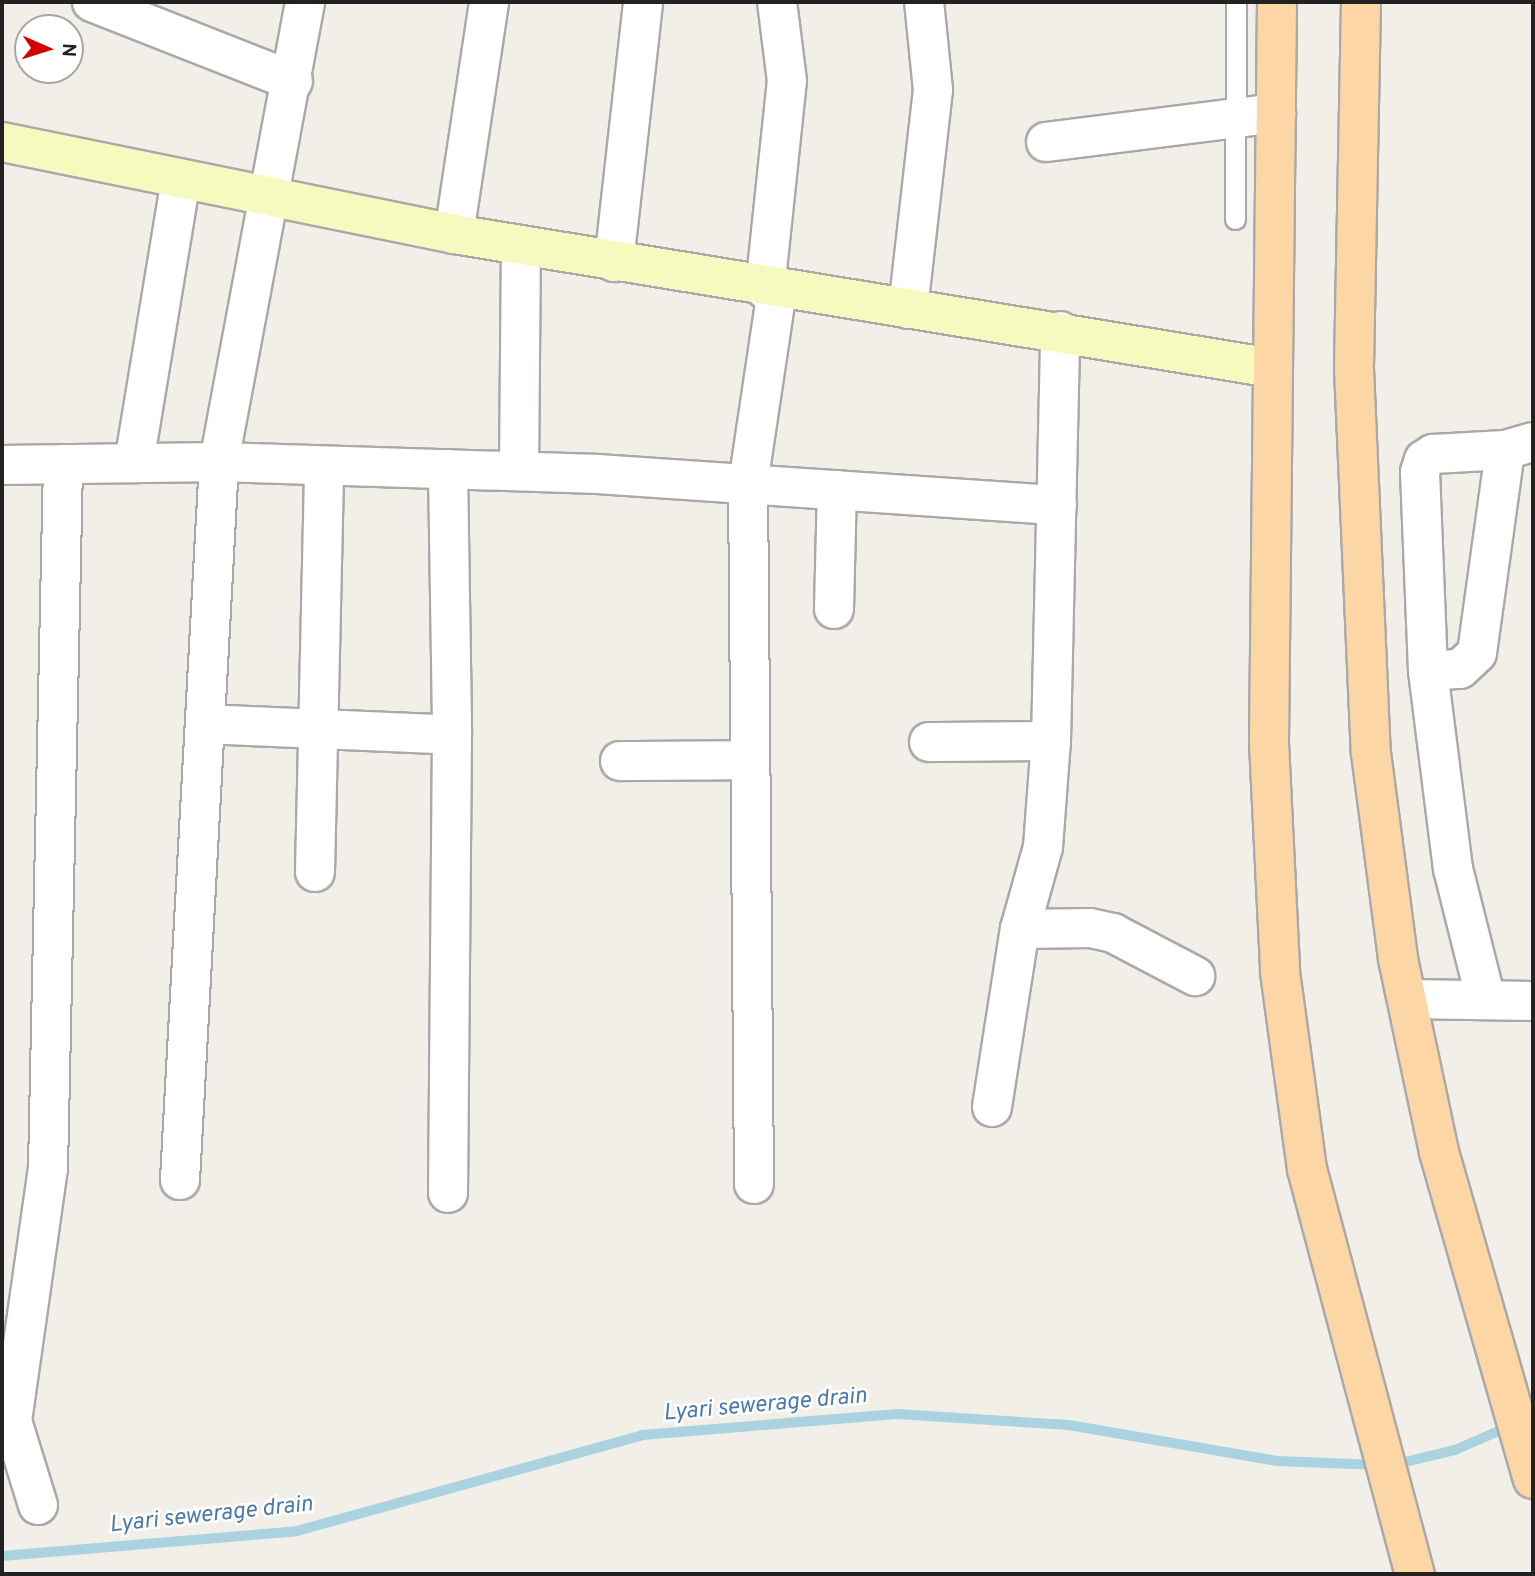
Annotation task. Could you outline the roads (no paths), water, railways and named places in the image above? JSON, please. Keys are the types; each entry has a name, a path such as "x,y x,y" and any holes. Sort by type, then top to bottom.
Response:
{"main road":[{"path":"1277,2 1269,743 1280,972 1307,1169 1415,1574"},
{"path":"1361,2 1354,369 1360,565 1371,753 1398,959 1439,1152 1533,1479"}],"street":[{"path":"92,2 293,81"},
{"path":"180,1180 219,462 267,197 293,81 305,2"},
{"path":"454,234 489,2"},
{"path":"614,262 643,2"},
{"path":"754,1184 748,484 771,290 788,81 777,2"},
{"path":"908,309 933,90 923,2"},
{"path":"1046,142 1276,113"},
{"path":"2,142 521,246 771,290 1060,331 1272,369"},
{"path":"134,463 181,180"},
{"path":"519,471 521,246"},
{"path":"992,1107 1020,929 1043,846 1051,741 1060,331"},
{"path":"1428,671 1460,669 1477,653 1519,446 1433,454 1421,465 1428,671 1453,869 1486,1000"},
{"path":"2,465 219,462 519,471 1057,505"},
{"path":"38,1505 12,1421 48,1168 63,464"},
{"path":"314,872 324,466"},
{"path":"448,469 452,735 448,1193"},
{"path":"834,609 837,490"},
{"path":"205,724 452,735"},
{"path":"929,742 1051,741"},
{"path":"620,761 749,760"},
{"path":"1020,929 1090,928 1113,933 1195,976"},
{"path":"1406,999 1533,1001"}],"lane":[{"path":"1235,219 1236,2"}],"waterway":[{"name":"Lyari sewerage drain","path":"2,1556 297,1531 642,1435 897,1414 1069,1425 1278,1461 1378,1465"},
{"name":"Lyari sewerage drain","path":"1393,1465 1455,1450 1510,1426"}]}
